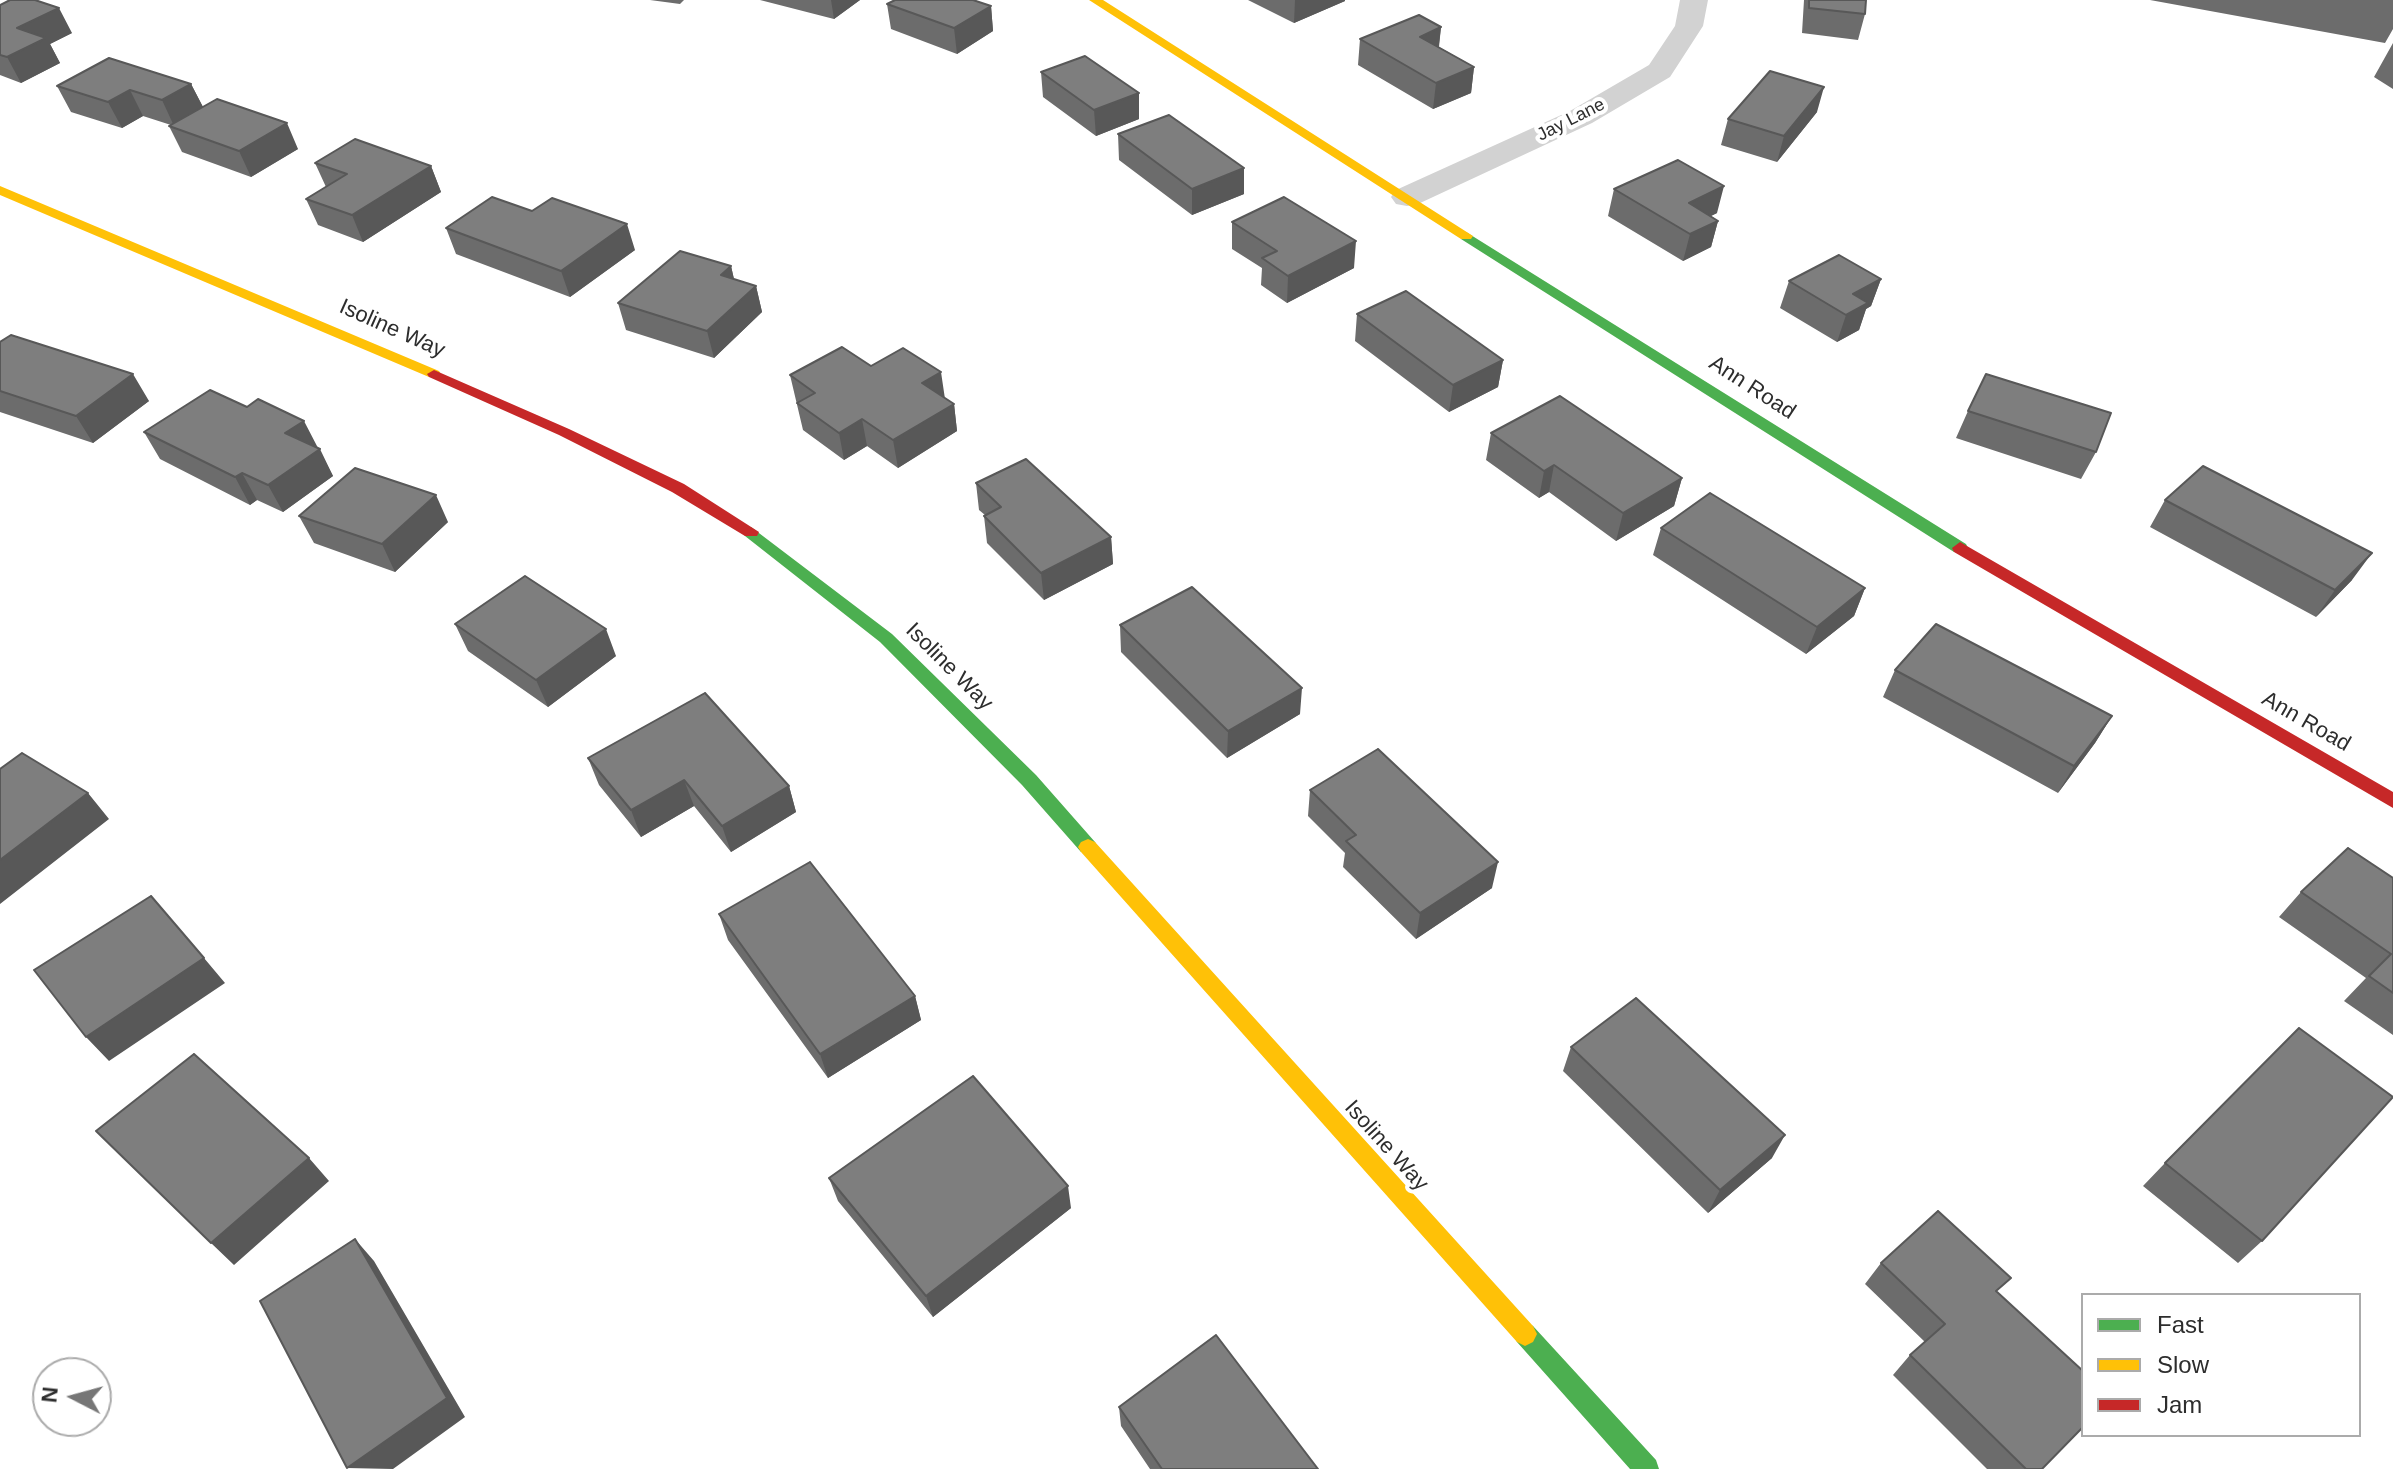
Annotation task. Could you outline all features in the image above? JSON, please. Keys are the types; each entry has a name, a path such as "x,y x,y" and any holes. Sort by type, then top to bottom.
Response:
{"street":[{"name":"Ann Road","path":"1095,0 1914,521 2393,801"},
{"name":"Jay Lane","path":"1407,197 1581,117 1660,71 1689,26 1694,0"},
{"name":"Isoline Way","path":"0,190 360,341 564,432 678,488 762,539 886,638 1029,780 1194,969 1647,1469"}],"building":[{"path":"10,0 35,0 59,8 17,28 46,38 7,57 0,55 0,5"},
{"path":"895,0 973,0 991,6 954,28 887,4"},
{"path":"1809,0 1866,0 1865,14 1809,8"},
{"path":"1419,15 1441,27 1420,37 1474,67 1436,83 1360,39"},
{"path":"1085,56 1139,93 1094,110 1041,72"},
{"path":"109,58 191,84 162,100 130,90 108,102 57,86"},
{"path":"1770,71 1824,87 1784,136 1728,119"},
{"path":"217,99 287,123 239,151 169,126"},
{"path":"1169,115 1244,168 1192,189 1118,134"},
{"path":"355,139 431,166 352,215 306,199 347,174 315,163"},
{"path":"1678,160 1724,186 1689,203 1718,221 1690,234 1614,189"},
{"path":"492,197 532,211 552,198 627,224 561,271 446,228"},
{"path":"1284,197 1356,241 1288,276 1262,258 1277,251 1232,222"},
{"path":"680,251 731,266 721,275 756,286 707,331 618,303"},
{"path":"1839,255 1881,279 1853,294 1868,303 1846,315 1789,281"},
{"path":"1406,291 1503,360 1453,385 1357,314"},
{"path":"11,335 133,374 76,416 0,391 0,342"},
{"path":"842,347 871,366 903,348 941,372 922,383 954,404 893,440 862,419 839,433 797,403 815,393 790,375"},
{"path":"1986,374 2111,413 2096,452 1968,411"},
{"path":"210,390 247,407 258,399 304,421 285,433 320,449 268,485 242,473 235,477 144,432"},
{"path":"1560,396 1682,478 1623,513 1554,465 1544,471 1491,433"},
{"path":"1026,459 1111,537 1041,573 984,516 1001,507 976,483"},
{"path":"2203,466 2372,553 2335,590 2165,500"},
{"path":"355,468 436,495 382,544 299,516"},
{"path":"1710,493 1865,588 1817,627 1661,528"},
{"path":"525,576 606,629 536,680 455,624"},
{"path":"1192,587 1302,688 1228,731 1120,625"},
{"path":"1936,624 2112,716 2074,766 1895,670"},
{"path":"705,693 789,786 722,826 684,780 631,810 588,758"},
{"path":"1378,749 1498,862 1420,913 1346,841 1356,835 1310,790"},
{"path":"22,753 88,793 0,860 0,769"},
{"path":"2348,848 2393,878 2393,993 2369,976 2391,954 2301,892"},
{"path":"810,862 915,996 820,1054 719,914"},
{"path":"151,896 204,958 86,1037 34,970"},
{"path":"1636,998 1785,1135 1720,1190 1571,1047"},
{"path":"2299,1028 2393,1097 2262,1241 2165,1163"},
{"path":"194,1054 309,1158 211,1243 96,1131"},
{"path":"973,1076 1068,1186 926,1296 829,1178"},
{"path":"1938,1211 2011,1278 1996,1291 2081,1369 2081,1429 2042,1469 2026,1469 1910,1355 1945,1324 1881,1263"},
{"path":"355,1239 447,1398 347,1468 260,1301"},
{"path":"1216,1335 1318,1469 1162,1469 1119,1407"}],"traffic: fast":[{"path":"1466,236 1960,548"},
{"path":"751,532 886,638 1029,780 1088,847"},
{"path":"1525,1334 1647,1469"}],"traffic: slow":[{"path":"1095,0 1466,236"},
{"path":"0,190 434,374"},
{"path":"1088,847 1525,1334"}],"traffic: jam":[{"path":"434,374 564,432 678,488 751,532"},
{"path":"1960,548 2393,801"}]}
